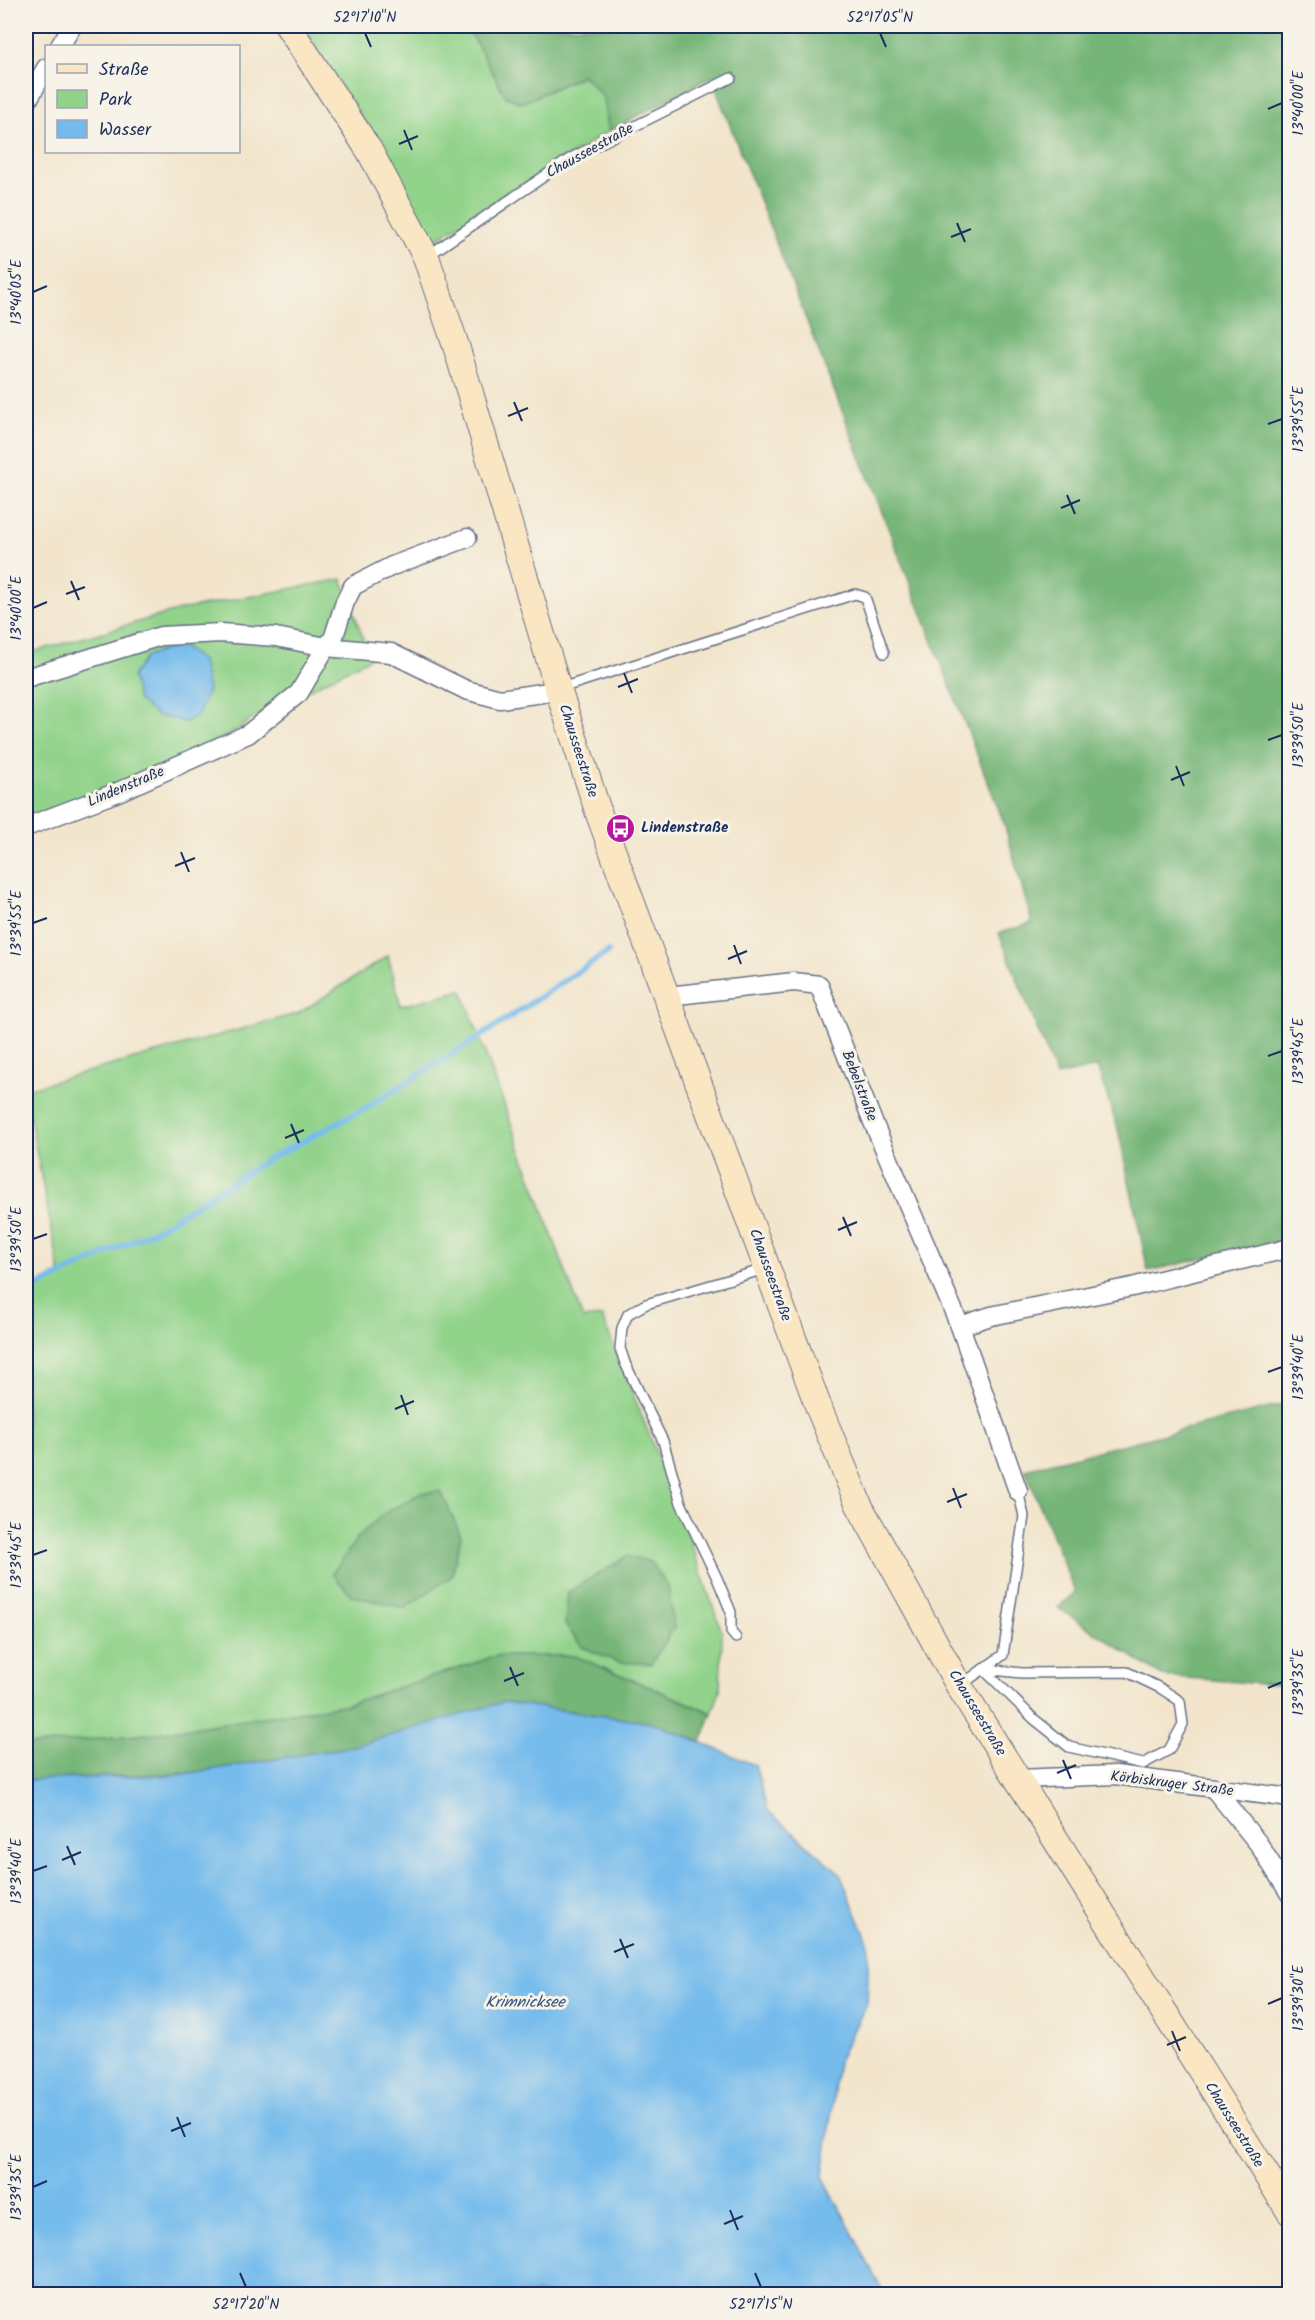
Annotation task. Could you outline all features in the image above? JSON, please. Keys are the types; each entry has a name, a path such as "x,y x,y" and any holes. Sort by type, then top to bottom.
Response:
{"main road":[{"name":"Chausseestraße","path":"288,26 369,150 426,257 467,382 558,689 600,817 820,1411 859,1505 959,1686 1290,2212"}],"street":[{"path":"61,45 72,26"},
{"path":"26,103 45,70"},
{"name":"Lindenstraße","path":"26,827 118,792 248,734 275,715 299,693 333,639 345,602 353,586 392,566 467,538"},
{"path":"26,678 161,636 221,633 276,637 326,647 391,653 466,690 500,699 558,689"},
{"name":"Bebelstraße","path":"668,996 794,982 819,985 873,1122 960,1326 1018,1491"},
{"path":"960,1326 991,1316 1132,1287 1290,1248"},
{"name":"Körbiskruger Straße","path":"1017,1779 1116,1775 1215,1790 1290,1798"},
{"path":"1215,1790 1258,1843 1290,1894"}],"lane":[{"name":"Chausseestraße","path":"426,257 571,158 731,78"},
{"path":"558,689 855,594 865,597 884,653"},
{"path":"735,1638 731,1632 731,1612 681,1503 663,1441 620,1348 622,1328 628,1314 646,1304 767,1268"},
{"path":"959,1686 1003,1655 1024,1516 1018,1491"},
{"path":"983,1669 1022,1673 1127,1672 1160,1688 1180,1701 1183,1724 1169,1750 1143,1764 1069,1747 1034,1719 983,1669"}],"green space":[{"path":"301,26 467,26 506,97 522,103 583,75 603,97 609,131 432,242 390,162"},
{"path":"467,26 1289,26 1289,1239 1148,1271 1118,1129 1097,1067 1056,1076 999,933 1032,923 1004,823 711,77 609,131 603,97 583,75 522,103 506,97"},
{"path":"342,579 370,658 252,719 236,731 163,766 26,821 26,654 180,610"},
{"path":"388,956 401,1006 462,990 583,1319 602,1317 677,1504 722,1632 720,1691 712,1713 575,1656 497,1656 344,1705 158,1733 26,1746 26,1291 60,1273 26,1089 299,1013"},
{"path":"1289,1403 1289,1686 1162,1676 1058,1608 1075,1592 1025,1469"},
{"path":"441,1491 461,1536 452,1576 405,1608 352,1596 332,1574 358,1537 383,1514 421,1493"},
{"path":"628,1556 651,1562 668,1587 674,1628 651,1664 617,1662 582,1647 565,1624 568,1592"},
{"path":"497,1656 575,1656 712,1713 701,1742 653,1723 503,1702 355,1746 191,1773 26,1780 26,1746 158,1733 344,1705"}],"water":[{"path":"180,645 202,661 208,690 198,715 186,722 156,715 138,700 132,676 147,656"},
{"name":"Krimnicksee","path":"503,1702 653,1723 755,1765 768,1811 840,1873 869,1945 867,2003 838,2061 823,2176 884,2294 26,2294 26,1780 191,1773 355,1746"}],"waterway":[{"path":"26,1292 161,1227 267,1160 366,1108 608,952"}],"place":[{"name":"Lindenstraße","path":"620,828"}]}
